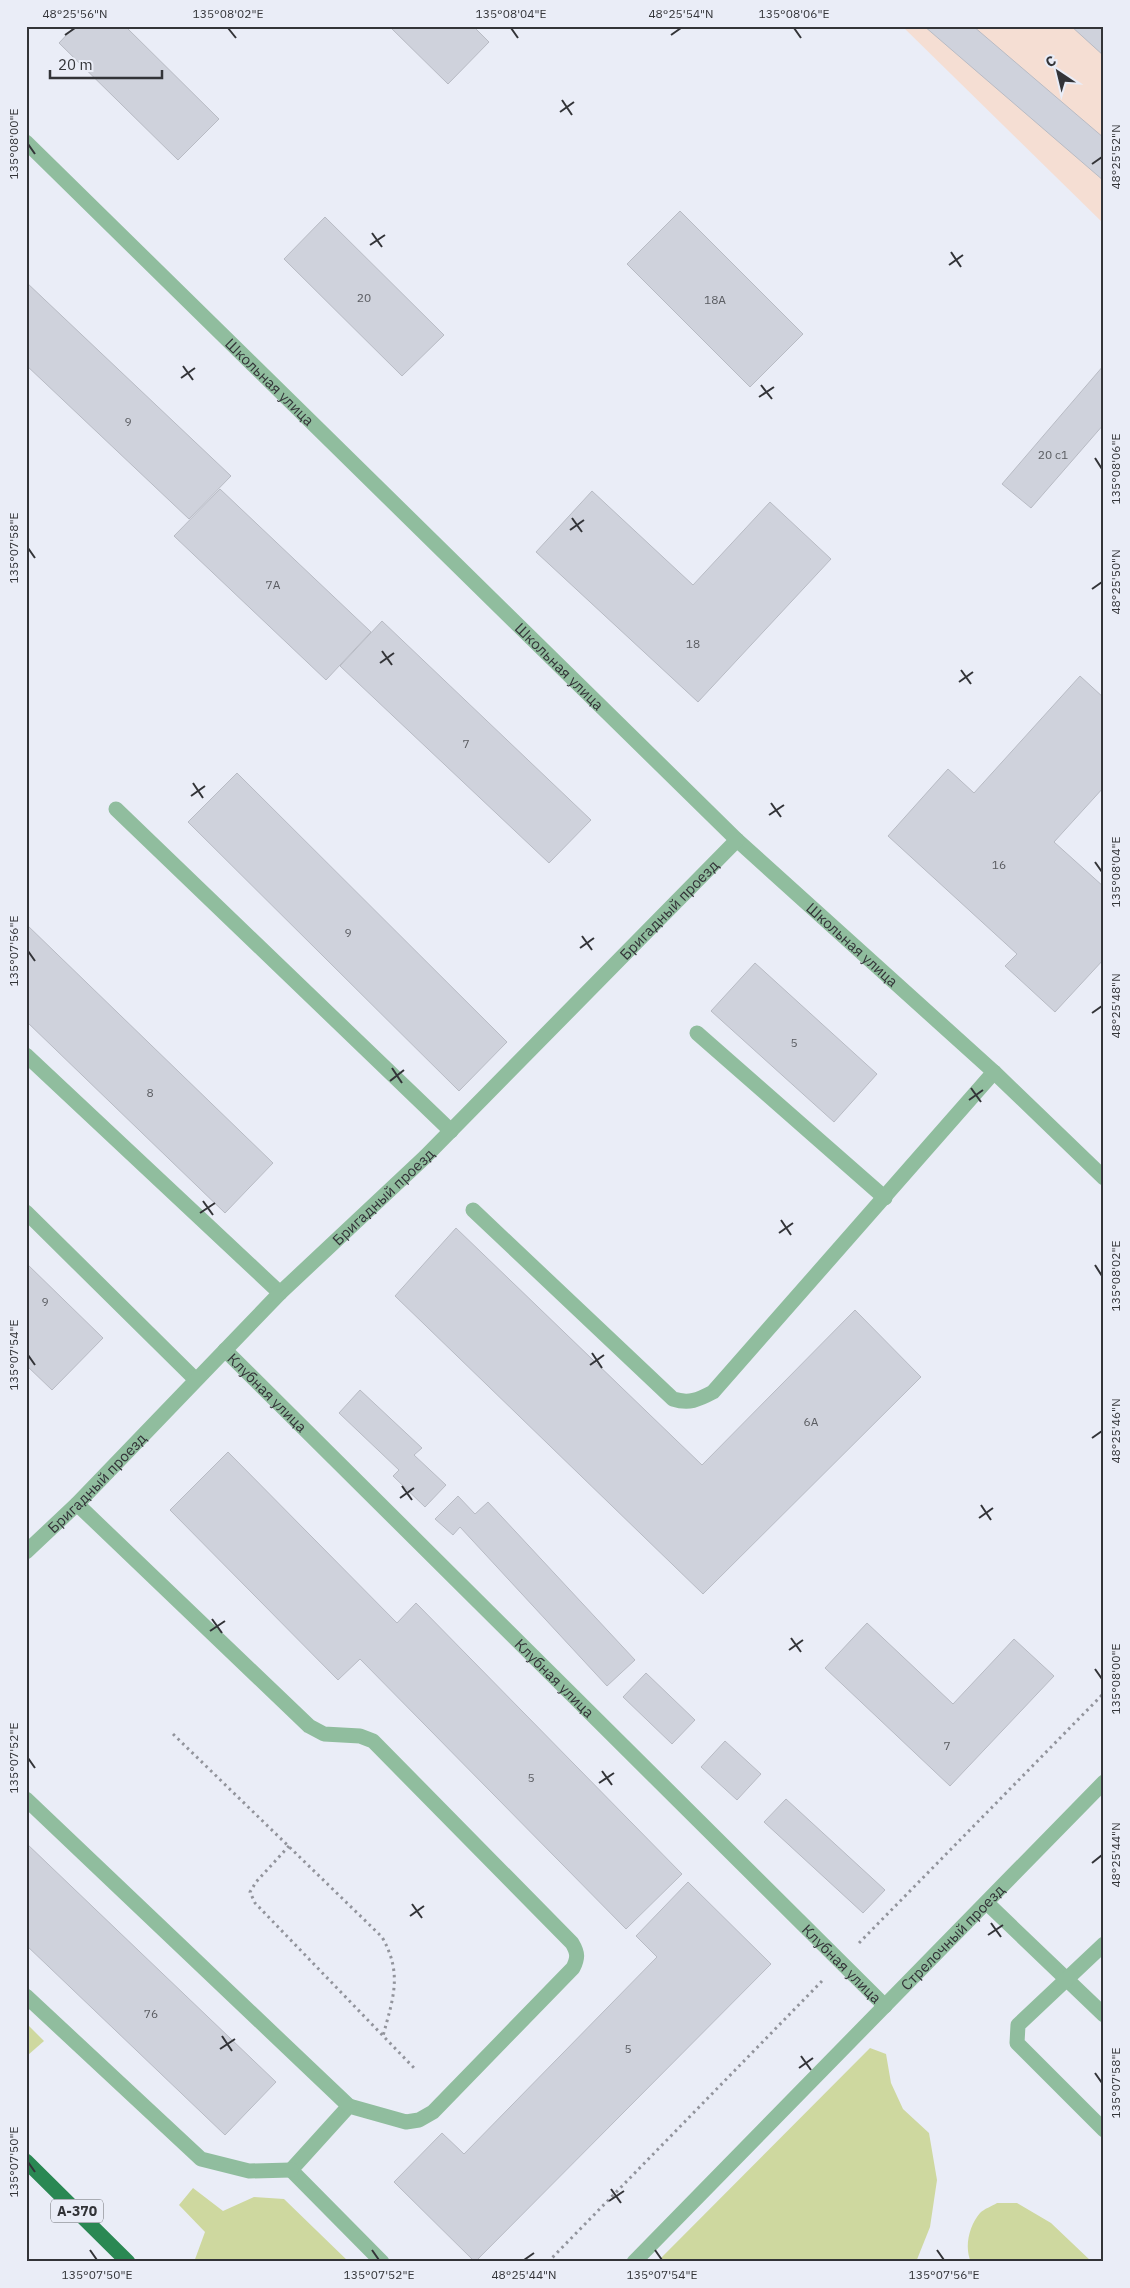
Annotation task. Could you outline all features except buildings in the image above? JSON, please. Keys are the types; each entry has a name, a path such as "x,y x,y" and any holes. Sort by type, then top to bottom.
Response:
{"highway":[{"name":"А-370","path":"26,2161 128,2262"}],"street":[{"name":"Школьная улица","path":"26,142 737,840 994,1072 1104,1178"},
{"path":"116,809 451,1131"},
{"name":"Бригадный проезд","path":"26,1552 77,1504 195,1379 280,1293 451,1131 737,840"},
{"path":"697,1033 885,1198"},
{"path":"26,1055 280,1293"},
{"path":"474,1210 673,1399 685,1403 698,1400 713,1392 994,1072"},
{"path":"26,1212 195,1379"},
{"name":"Клубная улица","path":"225,1350 885,2006"},
{"path":"26,1799 349,2106 406,2122 419,2120 433,2112 573,1968 577,1960 576,1951 572,1944 373,1741 360,1736 324,1734 309,1726 77,1504"},
{"name":"Стрелочный проезд","path":"634,2262 1104,1782"},
{"path":"987,1902 1104,2015"},
{"path":"1104,1944 1018,2025 1017,2043 1104,2130"},
{"path":"26,1996 201,2159 249,2171 291,2170 349,2106"},
{"path":"291,2170 382,2262"}],"path":[{"path":"173,1734 382,1937 395,1965 396,1988 383,2036"},
{"path":"289,1846 256,1882 250,1892 255,1903 415,2069"}],"shaded area":[{"path":"902,26 1104,26 1104,224"}],"green space":[{"path":"26,2023 44,2041 28,2055 26,2054"},
{"path":"870,2048 886,2054 891,2083 903,2109 929,2133 937,2180 930,2227 916,2262 657,2262"},
{"path":"193,2188 223,2211 254,2197 284,2199 349,2262 194,2262 205,2232 179,2205"},
{"path":"997,2203 1017,2203 1051,2223 1092,2262 971,2262 968,2250 970,2230 980,2213"}]}
